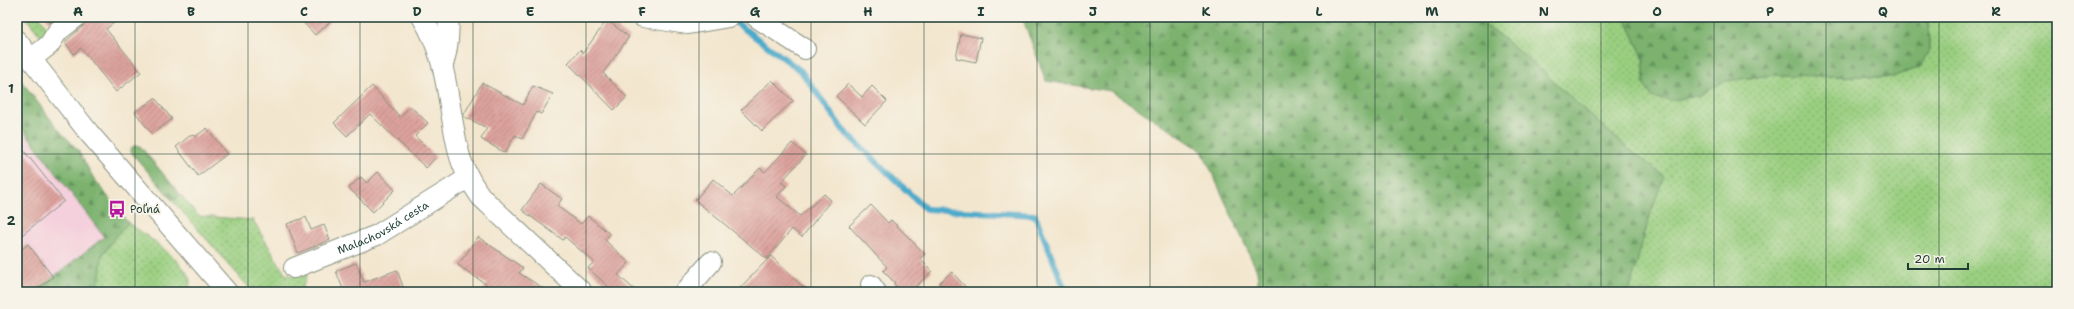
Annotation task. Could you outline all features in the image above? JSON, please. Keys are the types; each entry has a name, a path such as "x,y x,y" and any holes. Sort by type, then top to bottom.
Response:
{"street":[{"path":"31,60 49,45 58,31 76,17"},
{"path":"422,17 443,65 459,154 468,178 486,203 582,292"},
{"path":"443,65 448,48 450,29 448,17"},
{"path":"643,17 688,24 725,18"},
{"path":"756,17 804,49"},
{"path":"17,41 89,132 221,290"},
{"name":"Malachovská cesta","path":"294,268 377,235 468,178"},
{"path":"685,292 711,262"}],"shaded area":[{"path":"17,121 104,237 34,292 17,292"}],"green space":[{"path":"40,17 49,30 43,39 26,18"},
{"path":"1022,17 1472,17 1491,29 1526,57 1615,138 1664,176 1648,221 1629,292 1259,292 1257,271 1202,151 1111,91 1046,81"},
{"path":"1472,17 1622,17 1627,22 1644,59 1644,85 1653,98 1698,96 1725,81 1772,75 1892,77 1920,67 1929,50 1928,17 2057,17 2057,292 1629,292 1648,221 1663,176 1615,138 1526,57 1491,29"},
{"path":"1622,17 1928,17 1929,50 1920,67 1892,77 1772,75 1725,81 1698,96 1673,100 1653,98 1644,85 1644,59 1627,22"},
{"path":"17,75 58,129 78,150 93,177 128,223 115,237 102,256 100,278 95,292 34,292 104,237 17,121"},
{"path":"134,146 140,146 180,194 177,199 172,200 131,152 131,148"},
{"path":"180,194 198,216 253,220 285,274 294,276 308,272 301,292 253,292 172,200 177,199"},
{"path":"128,223 165,250 183,268 190,283 186,292 95,292 101,258 109,244"}],"building":[{"path":"45,17 57,17 50,23"},
{"path":"87,17 121,17 106,29 141,72 116,92 81,48 74,54 65,42 83,26"},
{"path":"298,17 336,17 315,35"},
{"path":"607,20 629,37 603,73 627,97 614,110 568,63 580,50 583,53"},
{"path":"961,34 981,38 976,62 956,58"},
{"path":"772,80 793,101 762,131 741,110"},
{"path":"482,83 523,105 533,86 553,94 541,114 537,112 522,139 515,135 505,153 481,139 487,128 463,116"},
{"path":"848,84 862,97 872,86 887,101 865,124 836,96"},
{"path":"372,86 400,117 410,106 428,123 415,136 436,157 426,168 370,114 347,136 334,123"},
{"path":"155,98 172,119 152,134 135,112"},
{"path":"207,128 227,154 198,176 176,147 192,134 195,137"},
{"path":"17,142 64,201 17,239"},
{"path":"792,143 806,155 781,182 786,186 777,197 800,216 824,194 831,200 802,237 792,229 767,259 695,200 713,179 733,196 760,168 765,172"},
{"path":"378,172 395,190 373,212 349,188 361,177 367,183"},
{"path":"541,184 562,199 557,206 581,224 588,216 610,234 605,240 629,263 618,275 637,292 614,292 588,268 594,262 565,237 563,240 522,210"},
{"path":"871,205 888,223 891,220 925,254 920,259 932,271 910,292 902,292 894,284 895,283 883,271 887,267 849,226"},
{"path":"306,217 311,230 324,225 330,240 298,253 287,224"},
{"path":"478,237 523,268 519,273 549,292 482,292 487,285 458,265"},
{"path":"28,244 53,277 33,292 17,292 17,253"},
{"path":"771,256 808,292 736,292"},
{"path":"356,263 364,282 397,270 405,292 342,292 343,289 336,271"},
{"path":"952,272 970,292 948,292 939,283"}],"waterway":[{"path":"731,19 801,71 844,131 926,209 1035,215 1066,292"}],"place":[{"name":"Poľná","path":"117,209"}]}
